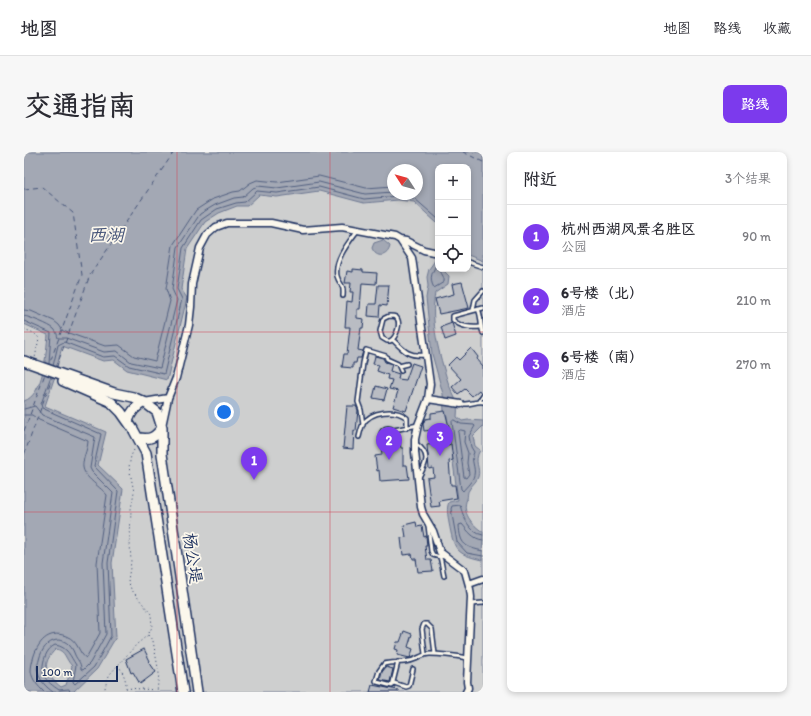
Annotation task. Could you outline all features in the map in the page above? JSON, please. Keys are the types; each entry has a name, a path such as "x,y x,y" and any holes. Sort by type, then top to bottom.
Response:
{"main road":[{"name":"杨公堤","path":"24,361 37,368 59,376 114,393 133,397 144,402 157,412 162,428 162,454 197,692"},
{"name":"杨公堤","path":"24,367 37,368"},
{"name":"杨公堤","path":"59,376 111,402 128,421 146,453 183,692"},
{"path":"128,421 130,414 136,407 144,402"},
{"path":"138,437 147,440 155,437 162,428"}],"street":[{"path":"162,428 168,398 176,378 189,325 194,274 200,248 207,235 216,227 227,223 271,223 303,230 342,227 395,237 422,250 435,253"},
{"path":"400,240 412,258 430,384 428,399 418,425 414,443 421,507 433,531 441,555 465,571 469,584 468,691"},
{"path":"412,258 415,252 422,250"},
{"path":"144,402 168,398"},
{"path":"428,399 461,404"},
{"path":"469,584 483,579"}],"lane":[{"path":"342,296 343,287 338,276 339,262 358,230"},
{"path":"471,263 483,267"},
{"path":"473,310 475,300 483,291"},
{"path":"480,327 473,328 455,322 453,320 453,316 483,308"},
{"path":"478,309 481,316 480,327 483,333"},
{"path":"389,316 397,319 398,325 396,336 393,340 387,341 380,336 382,322 384,318 389,316"},
{"path":"393,340 408,354 415,356 426,355"},
{"path":"359,437 363,425 361,410 358,402 366,350 386,356 387,359 398,364 401,371"},
{"path":"399,366 408,364"},
{"path":"479,401 483,395"},
{"path":"461,404 479,401 483,402"},
{"path":"363,425 374,416 389,412 396,412 407,418 408,428"},
{"path":"394,430 395,437 392,440 386,441 380,437 381,432 388,428 394,430 418,425"},
{"path":"414,443 425,452 425,466 418,478"},
{"path":"441,555 444,576"},
{"path":"470,604 483,603"},
{"path":"425,654 422,629 424,624 427,624 432,629 435,654"},
{"path":"413,669 409,686 406,687 394,683 392,686 376,681 378,671 384,664 413,660 425,654 468,658"},
{"path":"394,683 398,662"},
{"path":"402,692 403,686"}],"path":[{"path":"24,329 34,333 39,338 37,368"},
{"path":"104,692 107,680 118,664 148,635 152,627 152,617 131,589 128,580 131,562 131,509 134,492 129,467 138,437"},
{"path":"126,688 157,691 159,673 153,641 148,635"},
{"path":"118,664 123,673 126,684 126,692"}],"shaded area":[{"path":"24,152 483,152 483,692 24,692"}],"water":[{"name":"西湖","path":"24,152 483,152 483,261 471,256 471,164 435,164 435,221 414,202 398,200 364,203 319,191 277,197 259,195 247,206 237,206 219,213 205,222 187,249 181,289 187,298 167,380 127,370 114,360 103,361 62,346 55,376 45,406 106,432 98,465 123,489 112,563 116,637 97,669 73,692 24,692 24,401 31,397 36,391 40,382 45,362 48,335 24,324","holes":["56,649 64,653 72,666 66,685 61,687 52,678 47,669 48,660 51,654"]},
{"path":"383,240 390,246 389,250 382,255 376,254 372,248 374,243"},
{"path":"435,259 435,272 445,272 449,276 448,284 435,293 434,315 436,338 441,360 456,402 457,417 462,421 483,421 483,426 473,436 475,446 480,450 477,458 479,474 468,492 465,509 475,526 483,532 482,560 461,553 457,549 452,539 449,523 449,502 458,500 447,416 444,411 443,394 432,354 426,298 428,286 427,277 429,269"}],"building":[{"path":"353,269 363,270 363,272 377,273 376,284 362,283 360,309 357,309 357,318 364,319 363,328 361,328 358,350 363,351 361,358 357,358 356,363 353,363 353,368 342,367 344,354 347,354 350,327 345,327 347,301 352,302 353,292 350,292 351,283 345,283 347,271 353,272"},
{"path":"462,282 469,308 439,314 435,299 454,294 452,284"},
{"path":"378,285 389,285 387,306 380,305 379,317 368,316 369,304 376,304"},
{"path":"452,323 456,336 445,340 441,327"},
{"path":"471,348 483,366 483,392 481,393 479,390 472,396 465,389 458,394 452,387 461,379 448,365 456,357 459,360"},
{"path":"375,356 383,358 385,362 392,364 390,371 399,374 398,379 406,380 412,363 421,366 406,411 393,407 398,391 389,389 392,380 387,379 388,375 377,371 379,365 373,364"},
{"path":"376,386 387,389 384,400 373,398"},
{"path":"347,406 356,406 358,410 356,431 354,430 353,449 343,448"},
{"path":"445,411 449,427 445,428 447,445 451,444 453,460 449,461 451,485 455,485 457,498 439,501 440,506 431,507 427,478 434,477 433,468 429,469 427,445 434,444 433,430 424,431 423,424 425,419 431,418 431,413"},
{"path":"391,435 392,444 400,443 401,448 403,448 403,465 407,465 409,479 380,481 375,456 382,455 381,444 385,444 384,436"},
{"path":"416,522 417,527 422,526 424,537 426,536 427,546 425,546 427,560 431,560 433,571 418,572 416,559 413,559 412,554 403,555 401,538 406,537 404,525"},
{"path":"404,631 412,634 408,647 413,649 410,658 397,655 398,650 395,649 397,642 400,642"},
{"path":"144,649 150,661 149,662 156,672 140,684 133,672 131,673 126,659"},
{"path":"386,667 393,669 390,682 380,680 382,672"},
{"path":"372,685 398,690 398,692 370,692"}],"ferry route":[{"path":"56,368 90,275 174,152"},
{"path":"463,152 483,162"},
{"path":"24,189 42,187 73,213 82,275 49,365"},
{"path":"24,431 45,374"},
{"path":"24,455 53,375"}],"place":[{"name":"6号楼（南）","path":"440,456"},
{"name":"6号楼（北）","path":"389,460"},
{"name":"杭州西湖风景名胜区","path":"254,480"}]}
